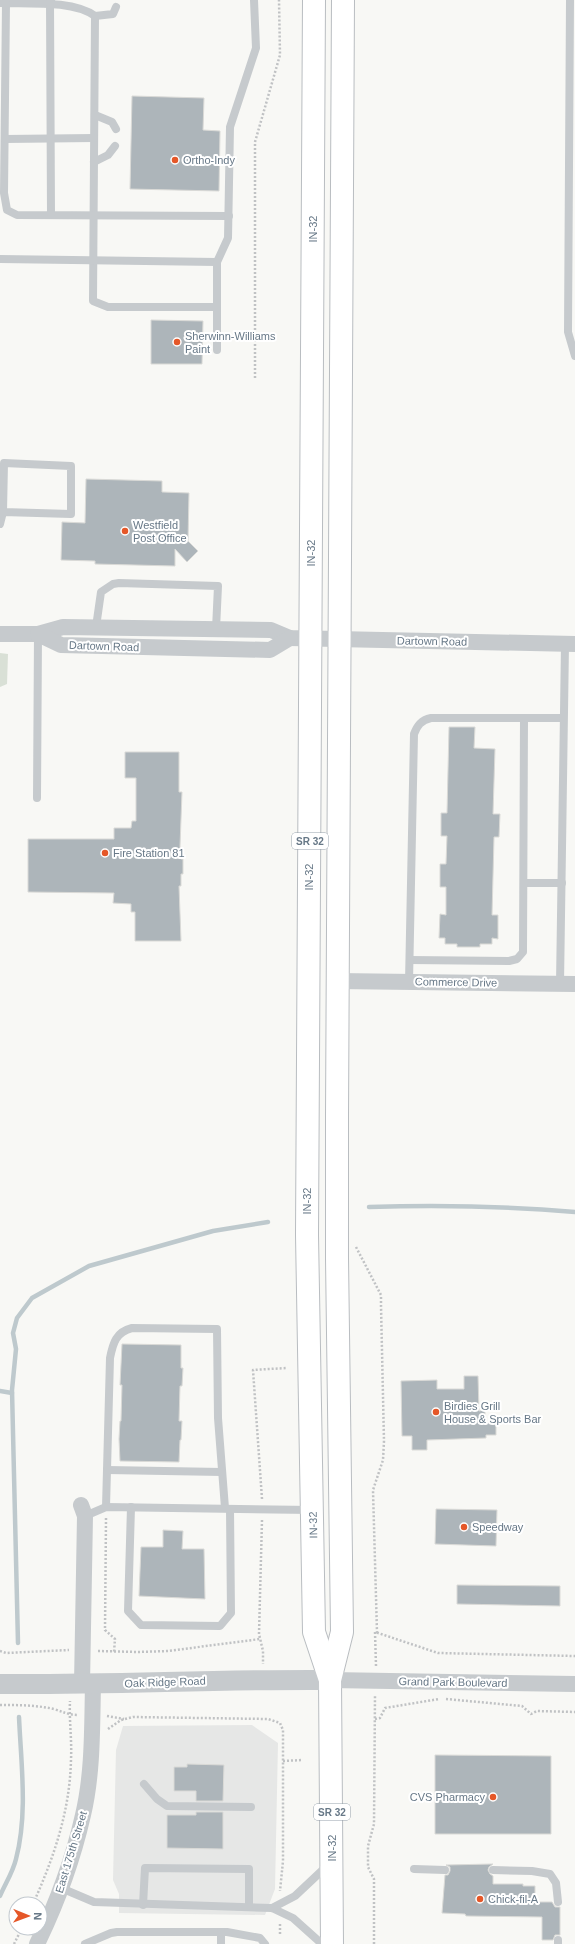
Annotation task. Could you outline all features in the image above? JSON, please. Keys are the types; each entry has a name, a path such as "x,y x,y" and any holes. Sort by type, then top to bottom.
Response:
{"main road":[{"name":"IN-32","path":"314,0 307,1235 314,1632 330,1680"},
{"name":"IN-32","path":"332,1944 330,1680 342,1632 337,1258 343,0"}],"street":[{"name":"Dartown Road","path":"0,634 38,634 63,627 216,629 271,630 290,638 311,639 570,644"},
{"name":"Dartown Road","path":"38,634 61,645 216,650 270,650 290,638"},
{"name":"Commerce Drive","path":"338,981 568,984"},
{"name":"East 175th Street","path":"39,1943 61,1888 83,1814 91,1759 77,1654 83,1511"},
{"name":"Oak Ridge Road","path":"0,1684 82,1684 239,1679 330,1680"},
{"name":"Grand Park Boulevard","path":"330,1680 575,1684"}],"lane":[{"path":"217,350 217,262 228,238 230,127 256,48 254,0"},
{"path":"570,0 568,332 575,356"},
{"path":"116,7 113,14 95,16 88,10 78,5 51,1 3,3 5,139 4,193 7,210 17,215 229,216"},
{"path":"51,1 51,215"},
{"path":"95,16 94,215 92,260 93,301 108,307 217,307"},
{"path":"95,114 112,122 116,129"},
{"path":"5,139 94,138"},
{"path":"94,162 108,155 115,146"},
{"path":"0,259 217,262"},
{"path":"0,524 3,512 4,463 72,466 71,514 3,512"},
{"path":"96,627 101,592 113,584 119,583 218,586 216,629"},
{"path":"37,798 38,634"},
{"path":"568,984 562,883 563,718 570,644"},
{"path":"409,982 414,734 417,728 423,721 431,718 563,718"},
{"path":"410,960 509,961 517,959 523,952 524,719"},
{"path":"524,883 562,883"},
{"path":"106,1507 110,1358 112,1346 116,1338 123,1330 132,1328 217,1329 218,1418 222,1472 227,1509 231,1613 220,1626 141,1625 128,1611 131,1507"},
{"path":"107,1470 222,1472"},
{"path":"83,1511 106,1507 312,1510"},
{"path":"144,1784 157,1799 167,1806 251,1807"},
{"path":"272,1908 294,1896 332,1861"},
{"path":"143,1905 145,1868 249,1869 249,1907"},
{"path":"414,1869 445,1870"},
{"path":"493,1870 532,1871 550,1874 556,1883 558,1902"},
{"path":"61,1888 94,1902 143,1905 272,1908 293,1918 322,1944"},
{"path":"85,1944 117,1932 222,1932 260,1938 265,1944"},
{"path":"221,1944 222,1932"}],"path":[{"path":"255,378 255,142 280,55 279,0"},
{"path":"355,1244 380,1295 381,1305 384,1441 382,1460 373,1496 376,1540 376,1632 438,1653 575,1656"},
{"path":"106,1507 105,1630 115,1639 114,1652"},
{"path":"0,1651 6,1653 71,1650 77,1654 168,1651 260,1639"},
{"path":"36,1896 52,1860 64,1820 70,1773 69,1715 82,1684"},
{"path":"374,1944 374,1879 368,1867 368,1846 374,1824 375,1718 380,1718 385,1708 440,1698 522,1706 531,1714 537,1711 575,1712"},
{"path":"0,1705 35,1706 54,1709 69,1715"},
{"path":"283,1761 303,1760"}],"shaded area":[{"path":"0,653 8,654 7,684 0,687"},
{"path":"252,1725 278,1743 275,1889 265,1915 119,1913 119,1894 113,1880 116,1750 123,1726"}],"building":[{"name":"Ortho-Indy","path":"132,96 204,98 203,130 220,131 219,191 130,189"},
{"name":"Sherwinn-Williams Paint","path":"151,320 203,321 202,364 151,364"},
{"name":"Westfield Post Office","path":"86,479 162,481 162,492 189,493 188,541 198,551 187,562 175,549 175,566 95,564 95,561 61,560 62,522 85,523"},
{"path":"449,727 475,727 474,748 495,749 493,814 500,814 499,837 494,837 492,915 498,915 498,939 492,938 492,944 480,944 480,947 457,947 457,944 445,944 445,938 439,938 440,914 446,915 446,887 440,887 440,864 446,864 447,836 441,836 441,813 447,813"},
{"name":"Fire Station 81","path":"125,752 179,752 179,792 182,792 180,846 181,859 183,859 183,874 181,874 181,886 179,886 181,941 135,941 135,912 131,912 131,904 113,903 114,893 28,892 28,839 114,839 114,828 131,828 132,821 136,821 136,778 125,778"},
{"path":"122,1344 181,1345 181,1368 183,1368 182,1386 180,1386 179,1421 182,1421 179,1462 120,1461 119,1439 121,1421 122,1385 120,1385"},
{"path":"464,1376 478,1376 479,1411 485,1410 485,1423 496,1423 496,1435 486,1435 486,1438 427,1440 427,1450 412,1450 412,1436 402,1436 401,1381 437,1380 437,1389 464,1389"},
{"path":"436,1509 497,1510 496,1546 435,1544"},
{"path":"163,1530 183,1531 182,1549 204,1549 205,1599 139,1596 141,1547 163,1547"},
{"path":"457,1585 560,1586 560,1606 457,1604"},
{"name":"CVS Pharmacy","path":"435,1755 551,1756 551,1834 435,1834"},
{"path":"187,1764 224,1765 223,1801 196,1801 196,1791 174,1791 174,1767 187,1767"},
{"path":"196,1812 223,1812 223,1849 167,1848 167,1815 196,1815"},
{"path":"493,1864 488,1870 493,1876 493,1884 523,1884 523,1886 535,1886 535,1902 552,1902 555,1907 560,1907 560,1935 555,1935 553,1940 542,1940 542,1917 466,1916 465,1914 442,1913 445,1875 448,1875 450,1871 450,1867 446,1865"}],"waterway":[{"path":"369,1207 472,1206 575,1212"},
{"path":"18,1643 12,1390 16,1349 13,1333 17,1318 32,1298 89,1266 213,1231 268,1222"},
{"path":"0,1391 12,1393"},
{"path":"0,1896 15,1864 22,1824 23,1788 19,1717"}],"place":[{"name":"Ortho-Indy","path":"175,160"},
{"name":"Sherwinn-Williams Paint","path":"177,342"},
{"name":"Westfield Post Office","path":"125,531"},
{"name":"Fire Station 81","path":"105,853"},
{"name":"Birdies Grill House & Sports Bar","path":"436,1412"},
{"name":"Speedway","path":"464,1527"},
{"name":"CVS Pharmacy","path":"493,1797"},
{"name":"Chick-fil-A","path":"480,1899"}]}
